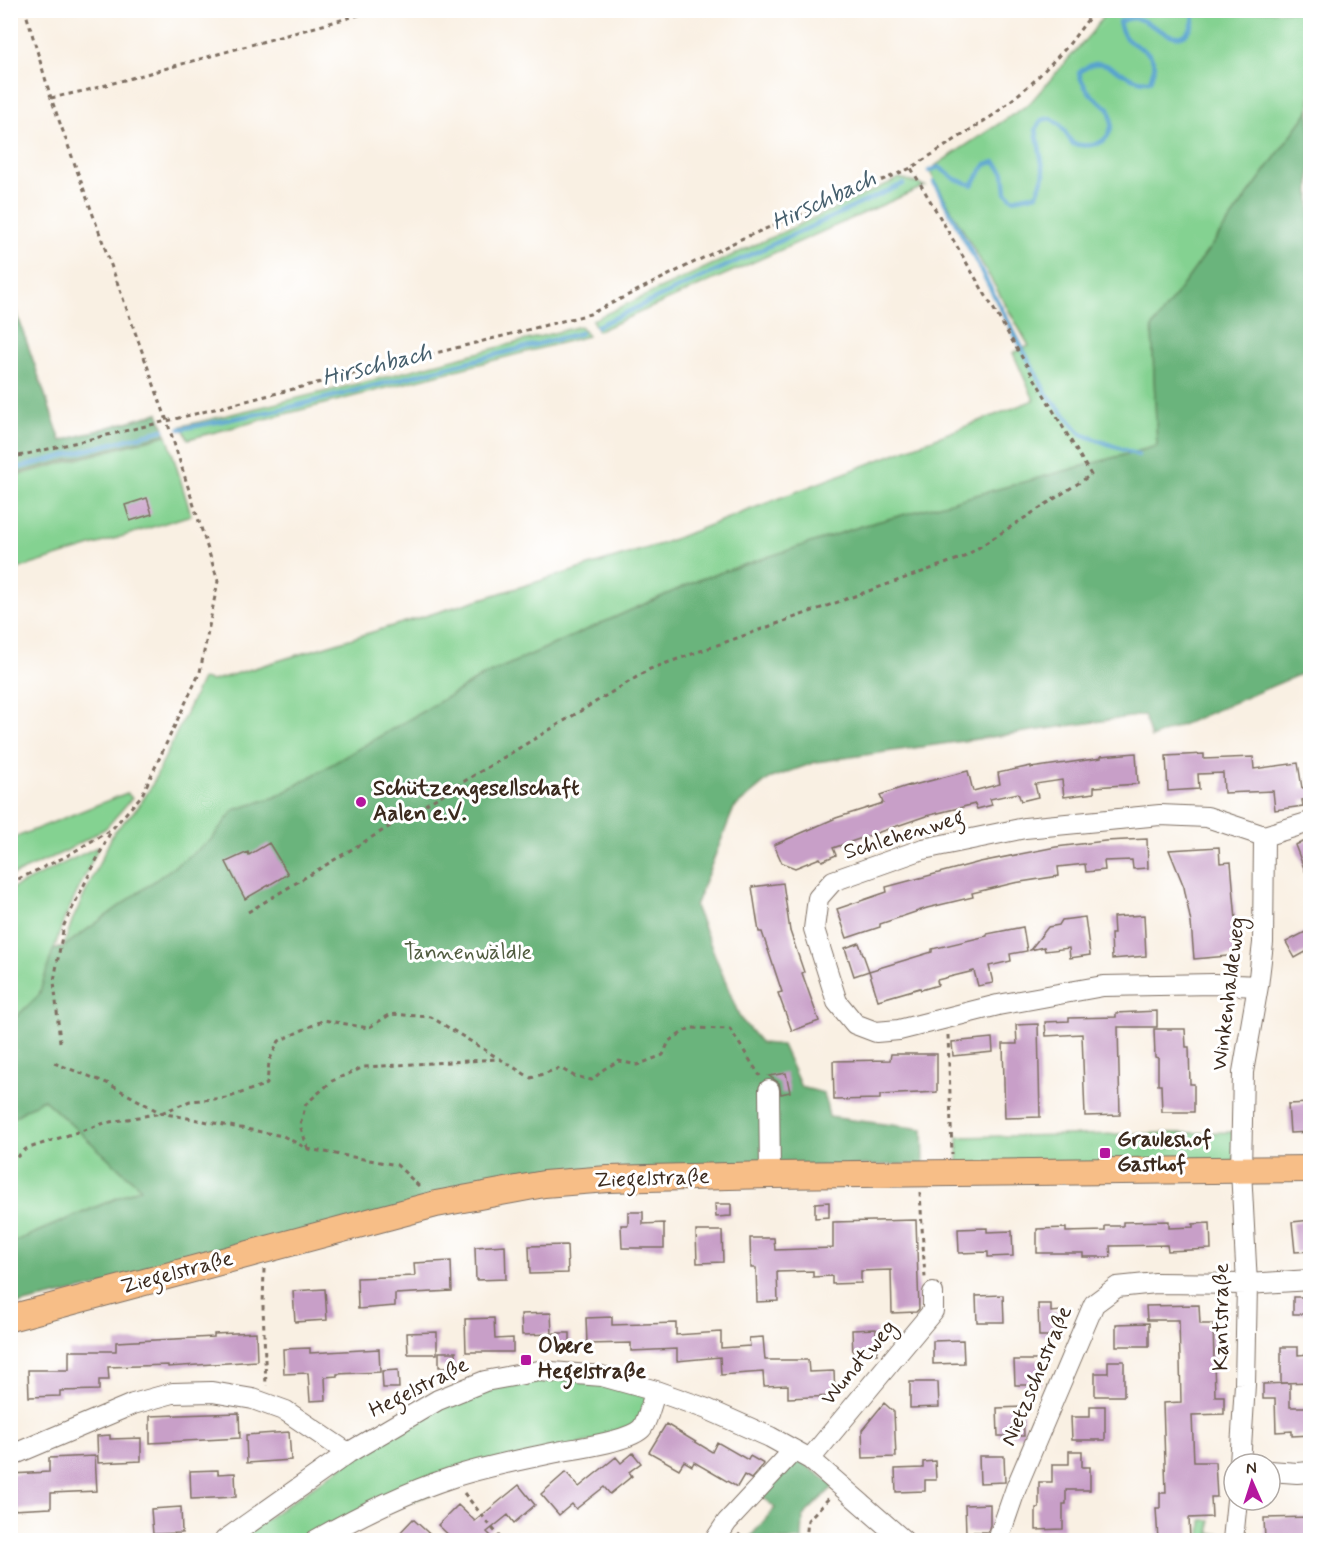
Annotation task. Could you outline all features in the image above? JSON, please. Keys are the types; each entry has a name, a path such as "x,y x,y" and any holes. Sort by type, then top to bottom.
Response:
{"main road":[{"name":"Ziegelstraße","path":"10,1318 436,1204 555,1183 608,1179 770,1175 1311,1169"}],"street":[{"name":"Schlehenweg","path":"1258,986 1214,984 1103,986 998,1005 899,1030 876,1032 855,1024 837,1002 814,930 818,898 833,881 923,849 1024,828 1160,815 1207,817 1264,836"},
{"path":"1264,836 1311,822"},
{"name":"Winkenhaldeweg","path":"1241,1170 1243,1072 1263,943 1264,836"},
{"path":"770,1090 770,1175"},
{"name":"Kantstraße","path":"1241,1170 1247,1284 1241,1452"},
{"name":"Nietzschestraße","path":"998,1540 1016,1488 1094,1304 1117,1287 1156,1283 1247,1284 1311,1280"},
{"name":"Wundtweg","path":"715,1540 727,1522 802,1455 933,1311 933,1293"},
{"name":"Hegelstraße","path":"231,1539 348,1453 438,1400 485,1381 539,1371 602,1376 656,1391 707,1409 770,1437 802,1455 903,1540"},
{"path":"316,1540 416,1490 451,1477 631,1435 643,1428 656,1391"},
{"path":"10,1456 133,1404 173,1393 212,1392 254,1399 286,1411 348,1453"},
{"path":"1282,1472 1311,1472"},
{"path":"1233,1540 1236,1512"}],"path":[{"path":"25,10 51,98 167,421 218,581 200,672 142,795 112,829 64,925 54,981 60,1042"},
{"path":"51,98 88,90 377,10"},
{"path":"10,458 167,421 590,314 741,239 911,168 995,114 1033,82 1067,47 1095,10"},
{"path":"248,912 650,669 964,557 1092,475 911,168"},
{"path":"10,882 65,857 112,829"},
{"path":"10,1163 26,1149 105,1123 161,1113 190,1101 227,1098 267,1084 269,1061 279,1041 324,1020 368,1028 391,1014 431,1017 531,1078 560,1068 574,1076 592,1080 604,1069 619,1061 637,1065 663,1055 669,1041 690,1028 730,1029 770,1090"},
{"path":"947,1018 952,1174"},
{"path":"308,1149 300,1125 306,1104 332,1081 364,1067 500,1059"},
{"path":"54,1064 106,1083 161,1113 283,1136 308,1149 397,1165 436,1204"},
{"path":"920,1190 925,1281 933,1293"},
{"path":"265,1275 263,1306 266,1404"},
{"path":"451,1477 502,1540"},
{"path":"806,1540 808,1520 840,1485"}],"green space":[{"path":"1107,11 1310,11 1310,109 1152,328 1157,446 862,526 701,579 485,675 276,797 234,810 211,840 63,947 72,921 114,832 139,806 151,787 202,679 212,681 661,544 1034,400 1013,353 1029,346 930,172 936,165 1029,104 1092,32"},
{"name":"Tannenwäldle","path":"1310,109 1310,670 1151,738 1144,715 816,762 769,779 734,808 695,906 740,1018 761,1043 782,1045 801,1087 824,1093 829,1117 923,1129 924,1164 609,1171 11,1306 11,1243 141,1188 43,1099 11,1119 11,1022 39,995 53,950 63,947 211,840 234,810 276,797 485,675 701,579 862,526 1157,446 1152,328"},
{"path":"900,178 925,186 598,331 592,320"},
{"path":"15,308 61,441 158,413 166,434 11,475 10,310"},
{"path":"580,326 588,336 188,439 182,426 381,378"},
{"path":"167,435 191,515 11,571 11,477"},
{"path":"127,793 132,798 106,828 66,851 11,876 11,839"},
{"path":"99,846 63,922 39,995 11,1022 11,889"},
{"path":"43,1099 141,1188 11,1243 11,1119"},
{"path":"1234,1132 1234,1163 958,1167 958,1137"},
{"path":"539,1371 656,1391 643,1428 510,1462 316,1540 236,1540 438,1400"},
{"path":"794,1456 834,1486 803,1516 802,1540 751,1536 775,1508 760,1494"},
{"path":"1202,1520 1210,1520 1210,1534 1225,1534 1223,1536 1201,1536"}],"building":[{"path":"147,498 152,514 130,521 125,505"},
{"path":"1136,753 1138,784 1094,787 1094,793 1064,797 1062,780 1035,784 1038,797 1021,801 1018,793 990,799 992,805 977,809 975,804 926,816 833,848 836,855 822,861 820,858 795,868 782,863 774,845 836,818 883,803 880,795 910,785 968,771 973,791 1000,784 998,773 1031,766 1031,768 1101,758 1101,756"},
{"path":"1204,754 1204,759 1253,757 1254,769 1298,763 1302,788 1311,787 1311,799 1302,800 1303,806 1275,810 1273,791 1224,793 1223,773 1198,774 1199,789 1168,791 1166,756"},
{"path":"1147,839 1148,868 1133,869 1132,860 1104,861 1105,870 1086,872 1085,864 1058,867 1059,876 972,893 973,897 927,908 847,938 837,909 887,892 886,887 980,862 1056,847"},
{"path":"1311,839 1311,881 1309,881 1295,845"},
{"path":"269,843 288,874 245,899 226,862 248,852 249,855"},
{"path":"1219,847 1220,863 1231,862 1239,955 1194,959 1191,923 1184,887 1169,850"},
{"path":"783,883 790,931 819,1021 792,1031 778,993 782,992 762,932 759,932 752,887"},
{"path":"1144,915 1146,956 1112,959 1113,917"},
{"path":"1085,917 1090,955 1070,958 1069,948 1045,951 1044,947 1030,950 1048,927 1059,925 1062,920"},
{"path":"1023,927 1027,951 1010,954 1011,961 989,966 993,983 978,986 974,971 937,980 938,985 878,1000 869,971 932,952 932,949"},
{"path":"1311,929 1311,949 1295,958 1286,942"},
{"path":"859,943 869,971 854,976 845,948"},
{"path":"1157,1011 1157,1027 1118,1027 1120,1115 1085,1116 1082,1034 1046,1036 1045,1022 1069,1021 1069,1018 1116,1017 1116,1013"},
{"path":"1038,1024 1040,1117 1005,1118 1003,1044 1017,1044 1016,1025"},
{"path":"1154,1029 1185,1029 1186,1047 1189,1047 1190,1084 1194,1084 1194,1112 1162,1112"},
{"path":"992,1038 993,1052 953,1056 952,1042"},
{"path":"891,1054 937,1054 937,1092 880,1095 880,1099 834,1100 833,1061 890,1060"},
{"path":"786,1073 790,1092 781,1094 779,1083 769,1076"},
{"path":"1311,1103 1311,1132 1290,1133 1288,1104"},
{"path":"829,1202 829,1217 815,1218 815,1203"},
{"path":"715,1204 731,1204 731,1216 716,1217"},
{"path":"628,1212 643,1212 643,1224 664,1223 664,1248 622,1248 621,1225 628,1225"},
{"path":"916,1220 919,1309 916,1312 892,1313 891,1270 861,1271 861,1283 832,1284 832,1276 813,1277 813,1271 777,1272 778,1301 757,1302 756,1268 751,1268 750,1238 774,1238 775,1250 833,1248 833,1222"},
{"path":"1311,1220 1311,1251 1295,1252 1292,1222"},
{"path":"1169,1221 1169,1228 1193,1227 1193,1224 1210,1223 1211,1249 1168,1251 1167,1245 1110,1246 1111,1257 1083,1257 1083,1253 1037,1253 1037,1229 1066,1228 1066,1232 1105,1231 1105,1226 1123,1226 1123,1222"},
{"path":"987,1228 987,1232 1012,1231 1013,1256 988,1257 988,1252 959,1253 958,1229"},
{"path":"696,1231 722,1231 723,1262 697,1263"},
{"path":"505,1245 506,1279 476,1280 475,1247"},
{"path":"567,1245 568,1273 530,1274 529,1246"},
{"path":"451,1261 452,1291 395,1294 395,1306 358,1309 357,1278 415,1276 414,1263"},
{"path":"325,1289 327,1320 295,1322 293,1291"},
{"path":"1003,1295 1004,1322 977,1322 976,1296"},
{"path":"1293,1297 1311,1297 1311,1314 1293,1314"},
{"path":"1038,1304 1051,1304 1051,1312 1062,1311 1062,1336 1039,1336"},
{"path":"1199,1305 1200,1324 1213,1324 1215,1396 1224,1396 1224,1414 1192,1415 1194,1462 1215,1462 1217,1497 1211,1497 1212,1517 1189,1518 1190,1540 1158,1540 1156,1508 1160,1508 1160,1493 1166,1493 1163,1403 1181,1402 1179,1320 1147,1320 1146,1306"},
{"path":"551,1313 552,1334 522,1335 521,1314"},
{"path":"612,1317 612,1325 676,1323 676,1335 721,1332 721,1348 750,1346 749,1338 763,1337 765,1360 808,1360 809,1372 834,1371 835,1396 788,1398 788,1385 764,1386 763,1372 721,1375 720,1357 677,1361 677,1349 631,1351 631,1343 587,1344 586,1318"},
{"path":"494,1318 495,1339 513,1338 513,1352 466,1352 465,1319"},
{"path":"1149,1323 1149,1346 1116,1346 1116,1324"},
{"path":"876,1329 877,1354 853,1355 852,1330"},
{"path":"256,1332 257,1361 168,1367 168,1365 108,1367 109,1380 99,1380 99,1390 60,1391 60,1396 29,1397 28,1370 69,1370 69,1351 116,1351 116,1342 214,1337 214,1334"},
{"path":"437,1332 437,1354 408,1354 407,1333"},
{"path":"554,1333 570,1333 570,1347 554,1348"},
{"path":"963,1340 964,1363 933,1364 933,1341"},
{"path":"1281,1347 1298,1347 1298,1355 1311,1354 1311,1382 1281,1383"},
{"path":"310,1348 310,1353 379,1349 380,1372 337,1374 337,1376 325,1377 326,1400 310,1401 308,1373 284,1374 283,1349"},
{"path":"439,1352 456,1352 456,1367 439,1367"},
{"path":"1014,1360 1041,1360 1041,1385 1015,1385"},
{"path":"1108,1361 1124,1361 1124,1396 1095,1396 1095,1373 1108,1373"},
{"path":"398,1370 399,1388 383,1388 382,1371"},
{"path":"910,1382 938,1382 939,1407 910,1408"},
{"path":"1290,1383 1290,1407 1311,1407 1311,1435 1292,1436 1292,1431 1276,1432 1275,1399 1263,1399 1263,1384"},
{"path":"884,1403 894,1412 896,1457 863,1458 862,1430"},
{"path":"1090,1406 1105,1406 1105,1440 1072,1440 1071,1417 1090,1417"},
{"path":"1023,1407 1024,1436 998,1436 997,1408"},
{"path":"239,1413 240,1438 150,1443 150,1416"},
{"path":"666,1424 712,1452 717,1442 748,1460 750,1456 764,1464 751,1479 744,1475 737,1487 694,1462 692,1466 684,1461 679,1469 649,1452"},
{"path":"289,1432 291,1460 247,1463 246,1435"},
{"path":"110,1435 110,1439 141,1438 141,1461 98,1463 97,1436"},
{"path":"1069,1451 1082,1451 1082,1467 1090,1467 1090,1490 1066,1490 1066,1504 1063,1504 1063,1529 1036,1530 1039,1482 1052,1482 1052,1464 1069,1464"},
{"path":"633,1453 641,1463 629,1472 632,1476 610,1494 604,1487 576,1509 572,1504 559,1515 541,1494 566,1472 579,1487 616,1457 621,1463"},
{"path":"95,1456 97,1491 51,1493 51,1508 12,1510 11,1474 49,1472 49,1458"},
{"path":"979,1456 1004,1456 1005,1482 980,1483"},
{"path":"935,1461 936,1480 925,1480 925,1491 896,1492 895,1469 923,1468 923,1462"},
{"path":"218,1470 218,1474 235,1473 236,1497 191,1499 190,1471"},
{"path":"519,1485 535,1505 514,1523 508,1515 487,1532 495,1540 454,1540 438,1525 458,1505 475,1521"},
{"path":"990,1504 988,1532 966,1532 965,1505"},
{"path":"181,1507 182,1533 153,1534 151,1509"},
{"path":"1311,1517 1311,1540 1265,1540 1264,1518"},
{"path":"413,1519 436,1540 393,1540"}],"waterway":[{"name":"Hirschbach","path":"929,171 939,167 955,179 972,185 986,164 995,162 1004,173 1006,192 1013,199 1037,194 1044,174 1036,129 1042,120 1051,118 1060,125 1073,144 1096,144 1109,134 1112,123 1109,108 1090,94 1079,73 1089,66 1098,64 1106,65 1139,80 1150,81 1155,65 1152,58 1126,38 1119,22 1134,18 1168,34 1180,36 1190,29 1193,10"},
{"path":"934,182 1046,393 1081,434 1138,455"},
{"name":"Hirschbach","path":"597,326 903,184"},
{"name":"Hirschbach","path":"180,429 283,409 581,333"},
{"name":"Hirschbach","path":"10,470 163,430"}],"place":[{"name":"Schützengesellschaft Aalen e.V.","path":"361,802"},
{"name":"Grauleshof Gasthof","path":"1105,1153"},
{"name":"Obere Hegelstraße","path":"526,1360"}]}
